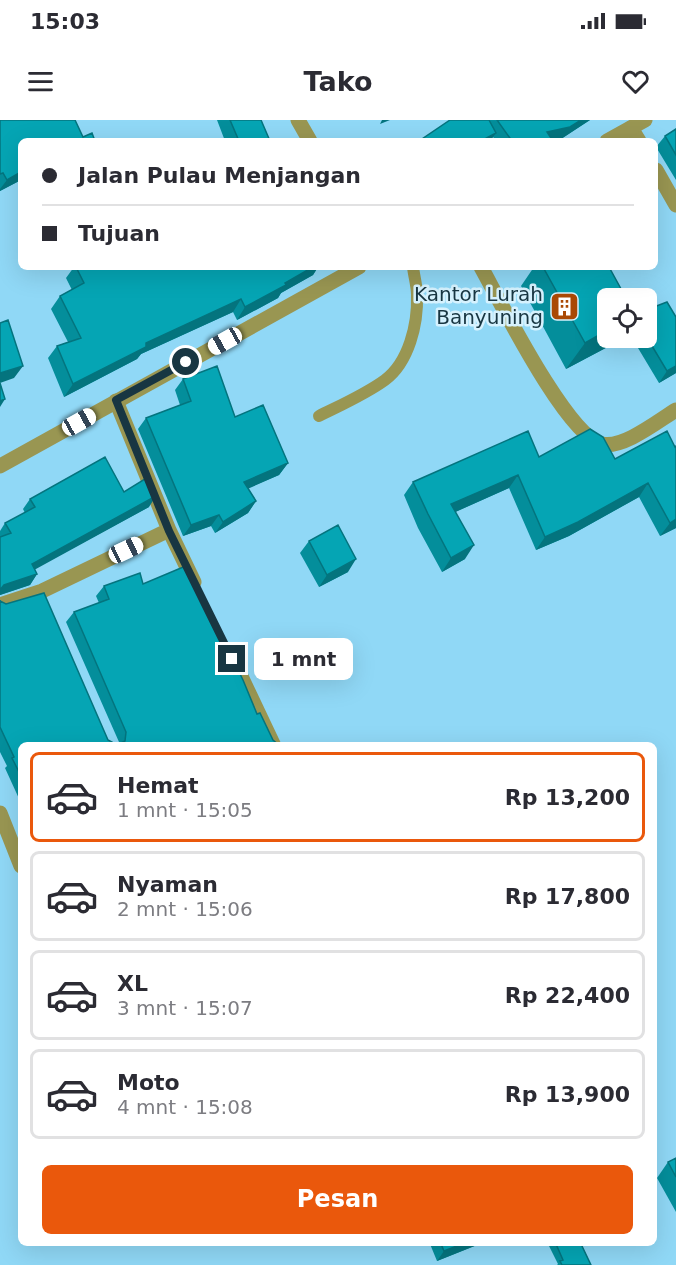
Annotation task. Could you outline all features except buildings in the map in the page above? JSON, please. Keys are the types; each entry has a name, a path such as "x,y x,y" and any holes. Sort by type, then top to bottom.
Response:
{"street":[{"path":"298,120 308,138"},
{"path":"619,138 635,134 645,120"},
{"path":"658,174 676,205"},
{"path":"0,466 354,270"},
{"path":"483,270 546,384 560,405 591,439 602,444 616,444 630,439 676,410"},
{"path":"116,400 169,531 201,595"},
{"path":"0,605 44,596 169,531"},
{"path":"232,659 272,742"},
{"path":"0,813 18,858"}],"lane":[{"path":"319,416 385,380 398,368 411,340 416,317 418,293 414,270"}],"place":[{"name":"Kantor Lurah Banyuning","path":"564,306"}],"route":[{"path":"186,362 116,400 169,531 232,659"}]}
